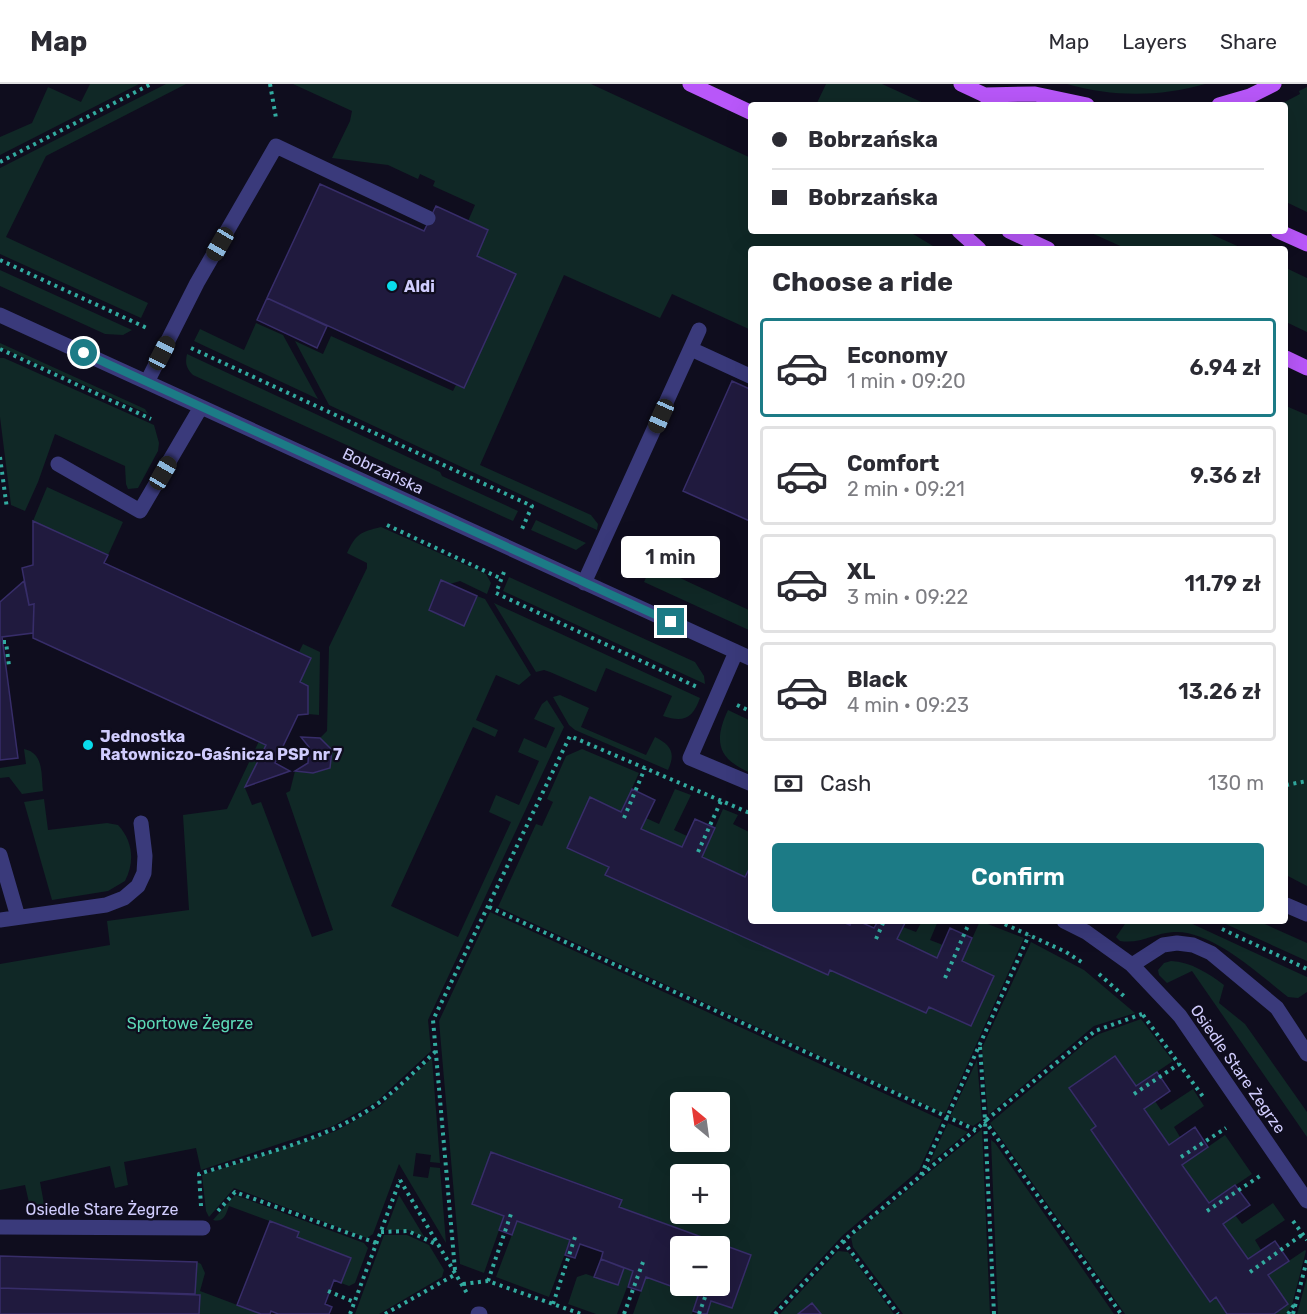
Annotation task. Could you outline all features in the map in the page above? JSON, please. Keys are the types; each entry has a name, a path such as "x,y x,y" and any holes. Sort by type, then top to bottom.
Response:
{"main road":[{"path":"690,84 748,110"},
{"path":"961,84 999,102"},
{"path":"1229,102 1250,96 1274,84"},
{"path":"984,95 1035,94 1073,102"},
{"path":"962,234 976,246"},
{"path":"1016,234 1042,246"},
{"path":"1285,234 1307,244"},
{"path":"1288,359 1307,368"}],"street":[{"path":"147,382 197,283 276,146 428,218"},
{"name":"Bobrzańska","path":"0,315 748,657"},
{"path":"584,583 699,330"},
{"path":"691,349 748,375"},
{"path":"58,464 140,511 201,407"},
{"path":"736,652 690,758 748,782"},
{"path":"0,920 106,905 124,898 138,886 144,873 145,856 141,823"},
{"path":"0,855 18,917"},
{"path":"1288,906 1307,914"},
{"name":"Osiedle Stare Żegrze","path":"1070,924 1086,932 1132,965 1180,1016 1307,1201"},
{"path":"1132,965 1164,945 1177,943 1192,945 1211,953 1277,1008 1307,1054"},
{"name":"Osiedle Stare Żegrze","path":"0,1227 203,1228"}],"path":[{"path":"0,162 151,84"},
{"path":"270,84 276,118"},
{"path":"0,260 532,506 496,593 748,710"},
{"path":"0,349 150,419"},
{"path":"0,457 7,509"},
{"path":"387,525 502,579"},
{"path":"3,642 6,642 9,666"},
{"path":"455,1272 433,1020 570,736 748,812"},
{"path":"624,818 645,768"},
{"path":"1288,785 1307,781"},
{"path":"698,852 721,801"},
{"path":"489,906 976,1130"},
{"path":"876,939 883,924"},
{"path":"945,978 969,924"},
{"path":"1005,924 1066,952 1090,967 1131,1002"},
{"path":"1215,926 1307,969"},
{"path":"920,1176 1029,935"},
{"path":"1137,1008 1206,1101"},
{"path":"775,1314 843,1241 1095,1031 1142,1014"},
{"path":"980,1044 994,1314"},
{"path":"203,1228 199,1174 306,1139 350,1120 371,1108 436,1051"},
{"path":"1134,1094 1179,1064"},
{"path":"1219,1119 1233,1138"},
{"path":"985,1121 1121,1314"},
{"path":"1181,1157 1226,1128"},
{"path":"1207,1211 1260,1176 1266,1184"},
{"path":"350,1314 400,1180 463,1284 488,1281 581,1314"},
{"path":"203,1228 235,1192 376,1243"},
{"path":"488,1281 512,1211"},
{"path":"1291,1218 1307,1240"},
{"path":"381,1232 408,1232 441,1246"},
{"path":"553,1304 576,1234"},
{"path":"1250,1272 1303,1234"},
{"path":"843,1241 898,1314"},
{"path":"1293,1314 1307,1260"},
{"path":"624,1314 643,1262"},
{"path":"385,1314 455,1272"},
{"path":"328,1291 354,1302"},
{"path":"699,1314 705,1296"},
{"path":"1288,1314 1296,1302"}],"green space":[{"path":"90,84 139,84 0,155 0,137 32,123 48,87 81,102"},
{"path":"166,84 186,84 46,156 6,237 148,303 141,318 0,254 0,168"},
{"path":"293,84 591,84 748,157 748,234 913,234 933,246 748,246 748,329 672,294 660,318 564,275 480,465 591,515 598,524 597,530 329,405 295,341 323,354 331,336 453,391 456,385 464,388 516,274 477,256 488,230 468,221 475,205 433,186 435,181 420,174 418,179 388,165 332,158 350,121 352,111"},
{"path":"826,84 882,84 921,102 817,102"},
{"path":"1067,84 1205,84 1171,91 1136,94 1101,91"},
{"path":"1307,87 1307,212 1288,203 1288,102 1285,102 1300,94 1299,91"},
{"path":"1094,234 1211,234 1237,246 1120,246"},
{"path":"1288,269 1307,278 1307,332 1288,323"},
{"path":"0,270 132,330 123,335 105,334 0,286"},
{"path":"256,323 283,335 318,399 194,341 200,329 244,350"},
{"path":"0,343 145,409 148,414 0,347"},
{"path":"187,354 440,472 442,476 518,511 513,521 193,375 187,365"},
{"path":"0,358 154,425 159,443 158,451 138,488 128,489 125,466 55,434 25,511 11,505 0,417"},
{"path":"1288,407 1307,415 1307,886 1288,876"},
{"path":"47,487 123,522 108,555 33,521"},
{"path":"536,520 586,543 576,550 531,530"},
{"name":"Sportowe Żegrze","path":"381,527 486,574 491,583 487,594 460,581 450,584 441,581 429,609 464,626 477,596 485,599 531,675 519,685 496,675 476,720 498,730 495,737 473,727 391,906 458,937 511,822 489,812 496,795 519,805 539,761 518,752 524,738 546,748 555,728 534,719 542,704 547,700 564,727 428,1020 431,1051 376,1102 333,1126 201,1170 196,1148 124,1162 128,1185 115,1188 110,1166 40,1182 44,1204 30,1207 25,1185 0,1190 0,964 110,945 107,921 189,910 183,815 227,809 259,741 266,745 245,788 252,805 261,802 312,937 333,930 286,793 290,791 295,771 313,773 330,768 332,750 320,738 327,731 329,647 367,568 367,563 347,553 360,535 368,530"},
{"path":"652,565 748,610 748,630 644,582"},
{"path":"509,577 695,662 704,676 705,684 503,591"},
{"path":"494,603 700,698 697,705 687,717 670,718 663,716 672,696 606,668 596,692 544,670 536,672"},
{"path":"303,644 320,652 319,715 308,714 308,686 300,682 311,658 299,652"},
{"path":"560,695 589,708 581,727 646,755 655,737 660,740 671,750 672,759 668,770 575,730 569,725 553,697"},
{"path":"728,710 748,720 748,772 731,762 725,755 720,740 723,721"},
{"path":"24,749 30,751 38,760 43,791 22,794 9,777 0,778 0,768 26,764"},
{"path":"582,749 639,773 621,812 590,798 567,848 609,867 606,875 828,975 830,970 929,1007 971,1026 994,976 962,961 979,924 988,924 1024,938 945,1114 498,907 536,824 542,826 553,802 547,799 566,756"},
{"path":"675,789 691,795 674,830 687,836 682,847 641,829 646,818 659,824"},
{"path":"44,799 48,830 107,823 118,825 127,838 131,852 130,866 125,881 108,891 52,900 24,802"},
{"path":"723,809 738,815 733,824 748,832 748,870 745,877 702,857"},
{"path":"490,912 942,1120 919,1170 842,1236 770,1314 707,1314 711,1301 732,1308 751,1255 730,1247 730,1236 699,1236 619,1207 622,1199 491,1152 472,1204 504,1216 484,1273 460,1264 439,1021"},
{"path":"920,924 937,924 930,940 943,945 937,958 897,939 903,927 916,932"},
{"path":"1125,924 1192,924 1307,977 1307,992 1298,998 1288,997 1235,956 1204,938 1189,933 1167,933 1128,942 1120,941 1116,937"},
{"path":"1226,924 1265,924 1307,943 1307,961"},
{"path":"1031,942 1084,970 1135,1013 1094,1026 988,1115 982,1048"},
{"path":"1171,961 1185,963 1199,969 1224,985 1219,1003 1245,1024 1307,1112 1307,1137 1192,971 1167,983 1159,975 1158,970 1164,963"},
{"path":"1141,1019 1173,1061 1136,1086 1115,1056 1070,1088 1096,1126 1091,1130 1209,1301 1216,1297 1227,1314 1125,1314 990,1123 1088,1041 1099,1034"},
{"path":"432,1058 440,1163 430,1162 431,1155 416,1153 413,1176 428,1178 430,1167 440,1168 446,1243 399,1164 373,1234 367,1238 234,1188 209,1217 206,1211 202,1175 336,1131 379,1107"},
{"path":"977,1060 982,1120 973,1126 950,1117"},
{"path":"1193,1089 1204,1106 1174,1127 1180,1137 1169,1145 1144,1109 1155,1101 1161,1110"},
{"path":"948,1123 968,1132 929,1164"},
{"path":"982,1129 990,1314 903,1314 853,1247 851,1237"},
{"path":"1225,1135 1252,1174 1209,1203 1182,1165"},
{"path":"991,1140 995,1143 1114,1314 998,1314"},
{"path":"235,1195 364,1243 368,1248 355,1283 349,1286 341,1283 350,1258 297,1237 299,1232 229,1206 222,1219 213,1220"},
{"path":"399,1195 425,1238 408,1230 386,1230"},
{"path":"1273,1203 1285,1220 1255,1240 1261,1250 1248,1259 1223,1224 1235,1215 1242,1224"},
{"path":"517,1221 570,1240 549,1297 496,1277"},
{"path":"384,1235 407,1235 429,1245 444,1270 442,1277 379,1314 355,1314"},
{"path":"1305,1250 1292,1305 1286,1314 1274,1314 1288,1304 1268,1275"},
{"path":"838,1251 848,1252 894,1314 821,1314 812,1303 798,1314 780,1314"},
{"path":"197,1262 201,1264 205,1273 200,1291 261,1314 199,1314 200,1295 195,1294"},
{"path":"624,1268 633,1271 617,1314 596,1314 568,1304 577,1277 586,1274 618,1285"},
{"path":"646,1277 670,1286 670,1296 698,1296 692,1314 633,1314"},
{"path":"1307,1277 1307,1314 1297,1314"}],"building":[{"name":"Aldi","path":"320,184 424,231 436,206 488,230 477,256 516,274 464,388 267,298"},
{"path":"267,298 327,326 317,348 257,320"},
{"path":"732,381 748,388 748,520 683,491"},
{"path":"33,521 108,555 104,563 311,658 300,682 308,686 308,714 298,715 275,763 290,771 245,787 266,745 33,638 34,604 29,605 22,568 33,565"},
{"path":"441,580 477,596 464,626 429,610"},
{"path":"24,581 29,605 34,604 33,633 2,637 18,758 0,760 0,602"},
{"path":"301,737 320,738 332,750 330,768 313,773 295,771 308,763 309,747"},
{"path":"632,789 655,800 641,829 682,847 695,819 715,828 702,857 745,877 748,871 748,924 865,924 874,928 876,924 904,924 897,939 937,958 950,928 972,938 962,961 994,976 971,1026 929,1007 926,1013 830,970 828,975 605,875 609,867 567,848 590,797 621,812"},
{"path":"1115,1056 1136,1086 1157,1072 1170,1091 1144,1109 1169,1145 1195,1127 1208,1147 1182,1165 1209,1203 1235,1185 1250,1205 1223,1224 1248,1259 1275,1241 1289,1261 1268,1275 1288,1304 1274,1314 1227,1314 1216,1297 1210,1302 1091,1130 1096,1126 1069,1088"},
{"path":"491,1152 622,1200 619,1207 699,1236 670,1236 670,1286 646,1277 641,1291 628,1287 633,1271 601,1259 603,1252 580,1244 575,1258 565,1255 570,1240 517,1221 512,1235 499,1230 504,1216 472,1204"},
{"path":"270,1221 299,1232 297,1237 351,1258 341,1283 334,1280 325,1304 332,1307 329,1314 278,1314 271,1311 270,1314 261,1314 237,1305"},
{"path":"730,1247 751,1255 732,1308 711,1301 707,1314 693,1311 698,1296 730,1296"},
{"path":"0,1256 197,1262 195,1294 0,1288"},
{"path":"601,1259 624,1268 618,1285 594,1277"},
{"path":"0,1288 200,1295 199,1314 0,1314"},
{"path":"812,1303 821,1314 798,1314"}],"place":[{"name":"Aldi","path":"392,286"},
{"name":"Jednostka Ratowniczo-Gaśnicza PSP nr 7","path":"88,745"}],"route":[{"path":"84,353 671,622"}]}
